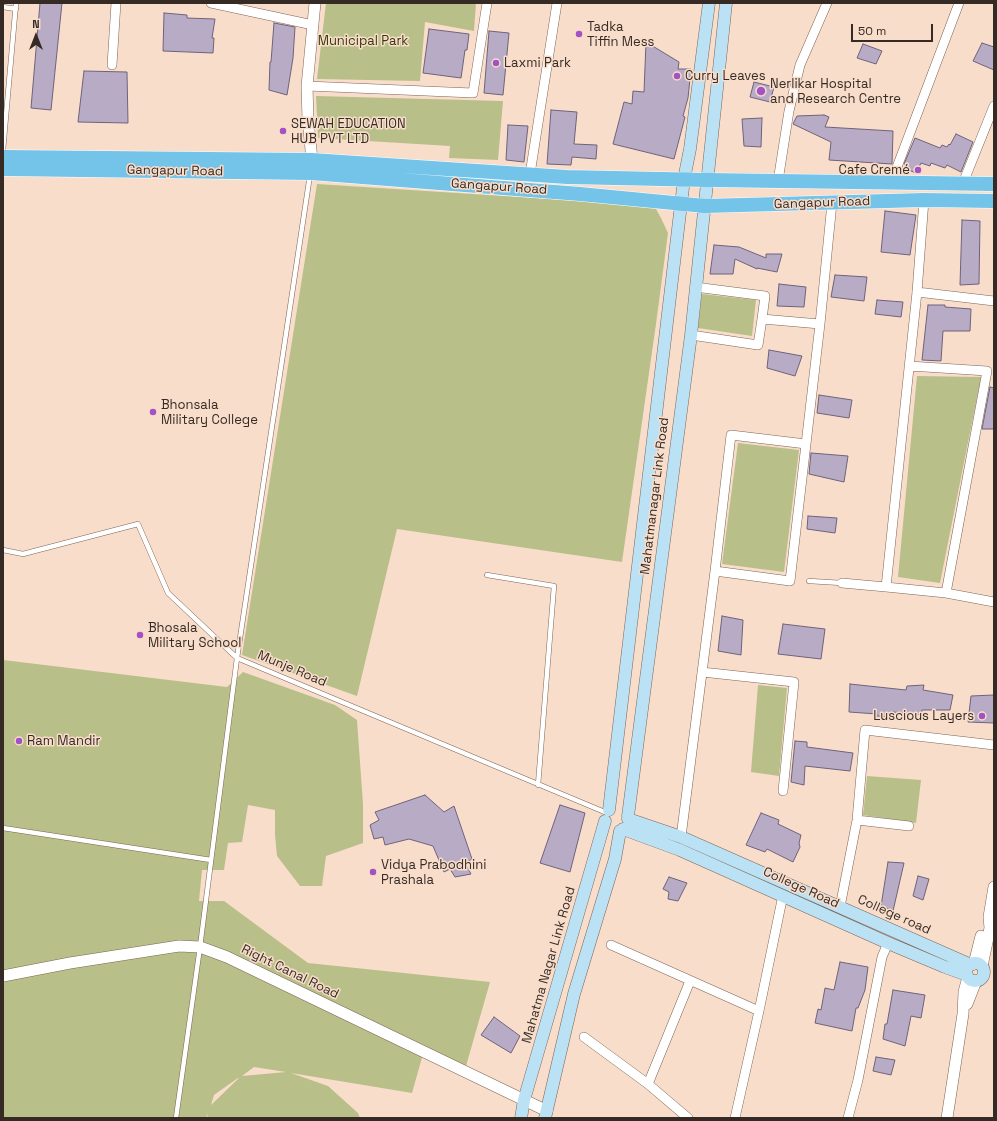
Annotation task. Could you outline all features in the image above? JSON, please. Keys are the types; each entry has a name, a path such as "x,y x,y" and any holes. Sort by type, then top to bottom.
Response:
{"main road":[{"name":"Mahatmanagar Link Road","path":"607,815 684,179 690,149 709,3"},
{"name":"Mahatmanagar Link Road","path":"625,824 691,335 726,3"},
{"name":"Gangapur Road","path":"3,157 312,166 530,174 567,177 994,184"},
{"name":"Gangapur Road","path":"3,169 312,166 705,206 924,200 994,201"},
{"path":"548,1115 574,994 625,824 626,812 620,808 612,809 607,815 606,825 612,830 625,824"},
{"name":"Mahatma Nagar Link Road","path":"521,1118 524,1100 607,815"},
{"name":"College road","path":"625,824 681,838 840,907 977,972"},
{"name":"College Road","path":"625,824 888,943 945,967 977,972 994,980"}],"street":[{"path":"112,65 116,3"},
{"path":"211,3 313,25"},
{"path":"312,166 307,86 315,3"},
{"path":"307,86 473,92 487,3"},
{"path":"530,174 556,3"},
{"path":"778,181 789,111 800,65 827,3"},
{"path":"891,183 959,3"},
{"path":"963,183 994,106"},
{"path":"886,587 909,366 924,200"},
{"path":"715,571 790,581 820,324 832,203"},
{"path":"691,335 758,345 765,296 695,287"},
{"path":"916,292 994,301"},
{"path":"762,319 820,324"},
{"path":"909,366 987,371 946,593"},
{"path":"681,838 731,435 806,444"},
{"path":"842,583 946,593 994,602"},
{"path":"702,672 794,682 783,792"},
{"path":"840,907 857,820 865,730 994,745"},
{"path":"857,820 909,826"},
{"path":"947,1118 963,1014 964,992 977,972 983,928 990,917 994,887"},
{"path":"735,1118 783,895"},
{"path":"848,1118 858,1080 882,957 888,943"},
{"path":"611,945 759,1011"},
{"name":"Right Canal Road","path":"3,976 70,963 179,946 200,947 227,957 524,1100 548,1115"},
{"path":"648,1084 690,981"},
{"path":"584,1037 648,1084 688,1118"}],"lane":[{"path":"3,150 16,3"},
{"path":"3,7 16,9"},
{"path":"237,658 312,166"},
{"path":"3,550 23,554 138,524 168,593 237,658"},
{"path":"487,575 554,586 538,784"},
{"path":"809,581 842,583"},
{"name":"Munje Road","path":"176,1118 200,947 237,658 538,784 607,815"},
{"path":"3,828 211,860"}],"green space":[{"name":"Municipal Park","path":"326,3 476,3 474,31 425,22 420,81 317,79"},
{"path":"316,96 503,101 498,160 449,158 450,146 318,138"},
{"path":"317,184 644,205 656,209 668,233 622,562 397,529 357,696 242,655"},
{"path":"702,294 756,300 752,336 698,328"},
{"path":"917,376 981,377 940,583 898,577"},
{"path":"738,443 799,450 784,572 722,564"},
{"path":"3,660 227,687 243,672 335,705 357,720 363,804 363,843 326,856 322,886 300,886 277,856 275,810 248,805 242,842 228,843 224,870 202,870 199,901 224,901 308,963 490,982 466,1066 425,1047 412,1093 291,1073 328,1086 358,1113 360,1118 207,1118 208,1113 206,1118 3,1118","holes":["254,1067 286,1072 242,1076","239,1078 211,1105 214,1095"]},
{"path":"758,685 787,688 779,776 751,772"},
{"path":"867,776 921,780 916,823 863,815"}],"building":[{"path":"40,3 62,3 51,110 31,108"},
{"path":"164,13 187,15 187,18 215,19 212,38 214,38 213,53 163,51"},
{"path":"274,23 295,27 293,58 287,95 269,90"},
{"path":"429,29 469,34 461,78 423,73"},
{"name":"Laxmi Park","path":"489,31 509,33 503,95 484,93"},
{"path":"646,42 679,62 678,69 691,69 688,98 683,116 685,117 674,159 613,144 624,102 632,104 633,91 644,92"},
{"path":"982,43 994,47 994,70 973,61"},
{"path":"863,44 882,51 876,64 857,58"},
{"path":"84,71 127,72 128,123 78,122"},
{"path":"754,82 774,87 770,102 750,97"},
{"path":"551,110 577,112 574,144 597,145 596,159 572,157 571,165 547,164"},
{"path":"824,115 829,117 825,127 893,131 892,164 829,160 831,142 793,124 797,116"},
{"path":"762,118 761,147 744,146 742,119"},
{"path":"508,125 528,126 524,162 506,160"},
{"path":"956,134 973,142 961,172 947,165 945,168 931,163 930,166 921,163 916,173 904,168 906,165 904,164 915,138 940,148 942,145 947,147 949,144 950,145"},
{"path":"885,211 916,215 910,255 881,252"},
{"path":"962,220 980,221 979,284 960,285"},
{"path":"714,245 739,247 766,258 766,254 782,254 777,272 757,269 735,259 733,274 710,274"},
{"path":"835,275 867,277 864,301 831,297"},
{"path":"779,284 806,287 804,307 777,306"},
{"path":"877,300 903,302 901,317 875,314"},
{"path":"928,305 945,305 945,307 971,309 970,331 943,331 941,361 922,360"},
{"path":"769,350 802,356 795,376 767,368"},
{"path":"990,387 994,388 994,429 982,429"},
{"path":"819,395 852,400 849,418 817,413"},
{"path":"811,453 848,456 844,482 809,474"},
{"path":"808,516 837,518 835,533 807,529"},
{"path":"722,616 743,620 741,655 718,651"},
{"path":"783,624 825,629 821,659 778,654"},
{"path":"850,684 906,690 907,686 924,685 923,690 953,695 950,710 922,710 921,715 893,712 893,717 876,716 877,714 849,712"},
{"path":"994,695 994,723 968,722 971,696"},
{"path":"795,741 807,742 807,747 853,753 850,771 805,766 804,785 791,782"},
{"name":"Vidya Prabodhini Prashala","path":"425,795 444,812 454,806 472,859 465,863 471,874 455,877 450,869 444,872 433,846 409,839 385,845 383,837 374,839 370,825 379,820 375,812"},
{"path":"560,805 585,813 570,872 540,863"},
{"path":"761,813 779,820 778,824 801,835 799,843 800,847 793,862 767,849 765,852 746,845"},
{"path":"888,862 904,863 893,911 881,906"},
{"path":"918,876 929,879 923,900 913,896"},
{"path":"669,877 687,883 678,901 668,899 669,892 663,889"},
{"path":"840,962 868,967 865,990 858,1008 856,1008 852,1031 815,1023 818,1009 821,1010 825,988 834,990"},
{"path":"893,990 925,995 921,1018 911,1016 905,1046 883,1039"},
{"path":"494,1017 520,1036 511,1053 481,1035"},
{"path":"876,1057 895,1060 891,1075 873,1071"}],"place":[{"name":"Tadka Tiffin Mess","path":"579,34"},
{"name":"Laxmi Park","path":"496,63"},
{"name":"Curry Leaves","path":"677,76"},
{"name":"Nerlikar Hospital and Research Centre","path":"761,91"},
{"name":"SEWAH EDUCATION HUB PVT LTD","path":"283,131"},
{"name":"Cafe Cremé","path":"918,170"},
{"name":"Bhonsala Military College","path":"153,412"},
{"name":"Bhosala Military School","path":"140,635"},
{"name":"Luscious Layers","path":"982,716"},
{"name":"Ram Mandir","path":"19,741"},
{"name":"Vidya Prabodhini Prashala","path":"373,872"}]}
